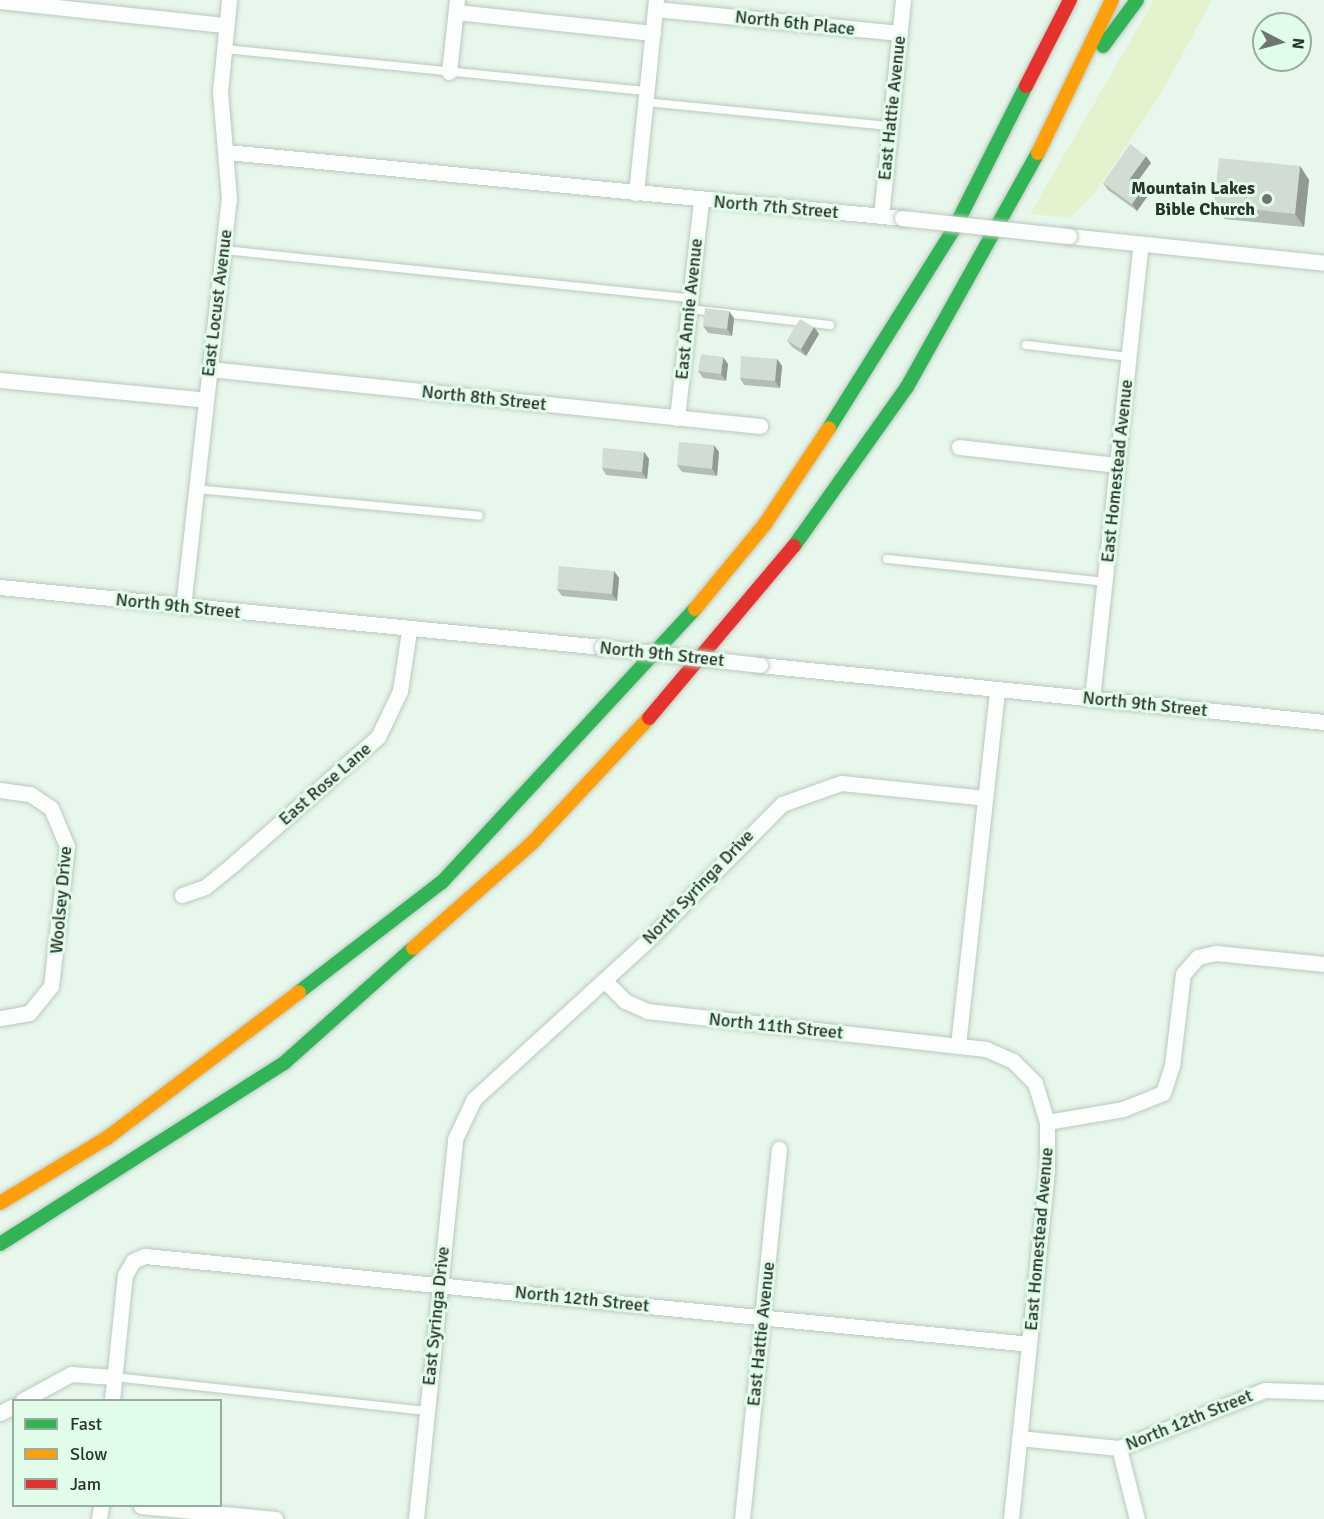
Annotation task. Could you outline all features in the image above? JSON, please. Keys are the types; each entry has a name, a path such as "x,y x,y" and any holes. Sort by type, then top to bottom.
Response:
{"highway":[{"path":"0,1203 107,1138 442,882 662,650 765,524 822,440 955,227 1070,0"},
{"path":"0,1244 284,1063 532,843 585,788 780,564 868,443 1009,213 1073,87 1112,0"},
{"path":"1073,87 1137,0"}],"street":[{"name":"East Locust Avenue","path":"183,606 222,250 227,152 220,92 229,0"},
{"name":"East Hattie Avenue","path":"881,216 903,0"},
{"path":"0,1 226,25"},
{"path":"636,194 656,4"},
{"name":"North 6th Place","path":"656,4 900,33"},
{"path":"450,72 456,6 653,33"},
{"name":"North 7th Street","path":"227,152 636,194 902,218 1324,263"},
{"name":"East Annie Avenue","path":"677,418 701,200"},
{"name":"East Homestead Avenue","path":"1092,699 1141,244"},
{"name":"North 8th Street","path":"209,369 760,426"},
{"path":"0,380 206,400"},
{"path":"959,447 1118,465"},
{"name":"North 9th Street","path":"0,587 409,631 602,647 1324,722"},
{"name":"East Rose Lane","path":"182,895 205,886 231,866 378,738 400,691 409,631"},
{"path":"958,1045 996,689"},
{"name":"North Syringa Drive","path":"464,1114 605,981 764,819 799,795 842,783 985,798"},
{"name":"Woolsey Drive","path":"0,790 30,794 51,808 67,846 51,986 29,1013 0,1018"},
{"path":"1047,1122 1123,1109 1163,1093 1172,1066 1183,974 1198,957 1216,953 1324,964"},
{"name":"North 11th Street","path":"605,981 625,1001 647,1011 958,1045"},
{"name":"East Homestead Avenue","path":"958,1045 1013,1061 1035,1083 1047,1122 1029,1344 1011,1519"},
{"name":"East Syringa Drive","path":"416,1519 454,1139 464,1114"},
{"name":"East Hattie Avenue","path":"742,1519 779,1149"},
{"name":"North 12th Street","path":"114,1377 125,1275 136,1259 439,1284 1029,1344"},
{"path":"26,1399 71,1374 114,1377 112,1399"},
{"name":"North 12th Street","path":"1019,1438 1119,1448 1265,1390 1324,1392"},
{"path":"1119,1448 1137,1519"},
{"path":"151,1507 275,1519"}],"lane":[{"path":"224,49 450,72 890,126"},
{"path":"222,250 690,303 830,325"},
{"path":"1026,345 1129,357"},
{"path":"196,489 479,516"},
{"path":"887,559 1105,582"},
{"path":"114,1377 426,1411"}],"green space":[{"path":"1154,0 1212,0 1159,97 1095,193 1070,218 1030,214"}],"building":[{"path":"1130,144 1146,156 1129,180 1142,190 1132,204 1103,183"},
{"name":"Mountain Lakes Bible Church","path":"1219,158 1300,166 1295,214 1214,205"},
{"path":"705,308 729,311 727,329 703,326"},
{"path":"800,319 814,327 801,349 787,340"},
{"path":"701,354 723,357 721,374 698,371"},
{"path":"741,356 777,359 775,381 740,378"},
{"path":"679,442 714,445 712,469 677,465"},
{"path":"603,448 644,452 642,472 602,468"},
{"path":"559,566 614,571 612,594 557,589"}],"traffic: fast":[{"path":"1103,46 1137,0"},
{"path":"829,428 955,227 1026,86"},
{"path":"794,546 907,387 1038,153"},
{"path":"299,992 442,882 695,609"},
{"path":"0,1244 284,1063 413,948"}],"traffic: slow":[{"path":"1038,153 1112,0"},
{"path":"695,609 765,524 829,428"},
{"path":"413,948 532,843 649,718"},
{"path":"0,1203 107,1138 299,992"}],"traffic: jam":[{"path":"1026,86 1070,0"},
{"path":"649,718 794,546"}],"place":[{"name":"Mountain Lakes Bible Church","path":"1267,199"}]}
